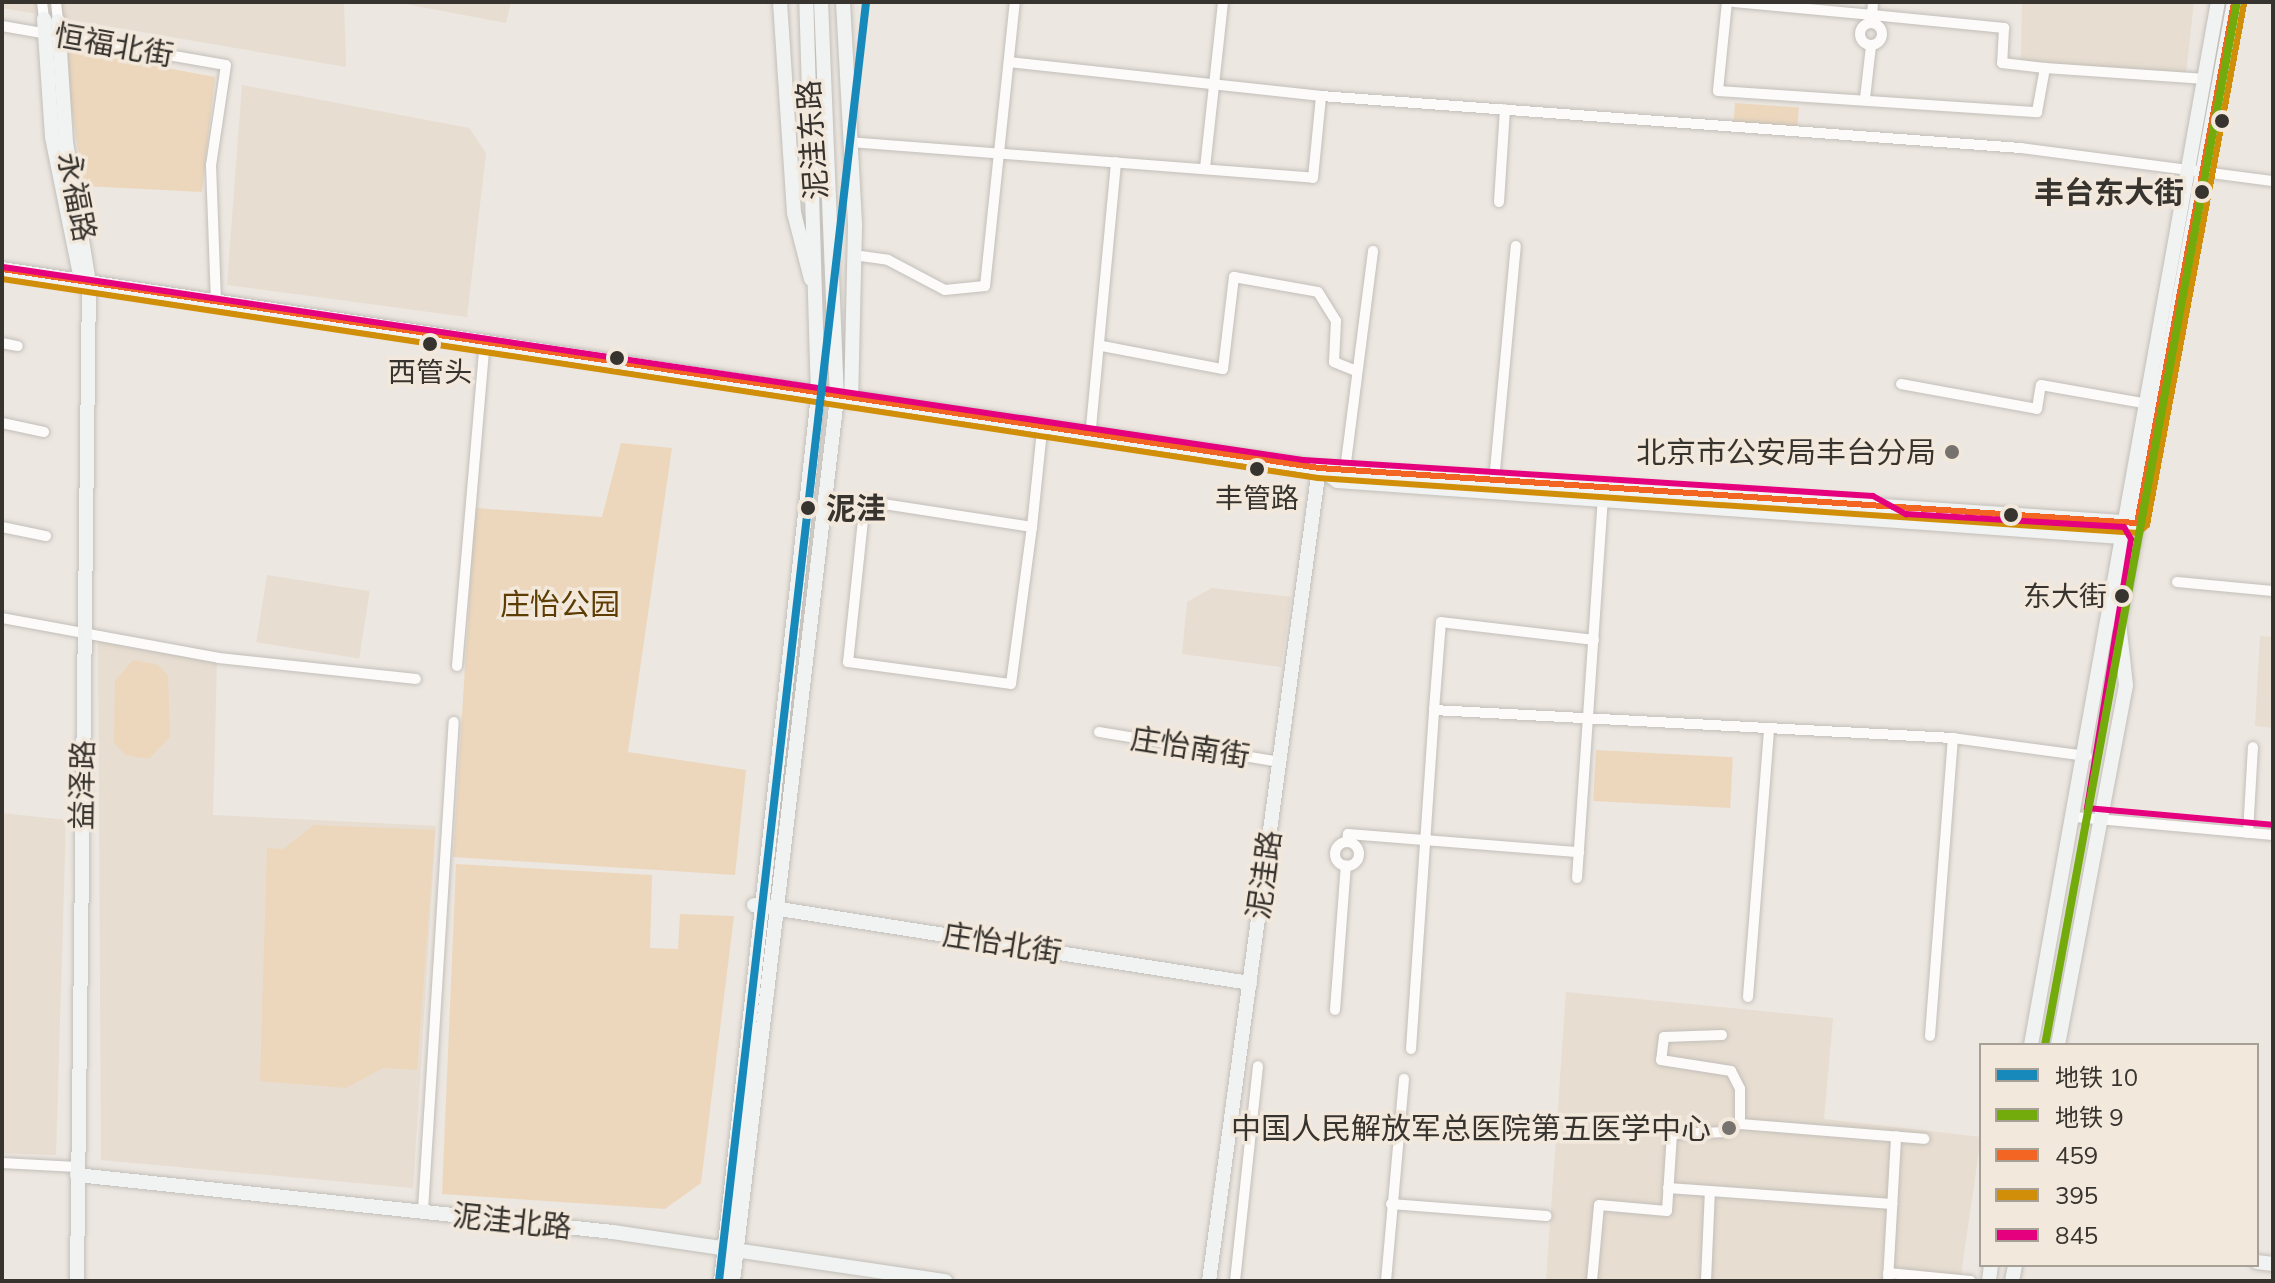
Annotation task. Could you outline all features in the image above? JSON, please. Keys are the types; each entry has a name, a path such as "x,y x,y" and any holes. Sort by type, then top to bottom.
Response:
{"main road":[{"path":"780,2 794,213 814,292"},
{"name":"泥洼东路","path":"721,1281 728,1247 818,393 806,2"},
{"name":"泥洼东路","path":"765,906 844,397 821,2"},
{"path":"843,2 849,142 844,397"},
{"path":"2058,1043 2102,822 2125,678 2119,623 2143,403 2218,2"},
{"path":"2031,1043 2087,756 2097,682 2127,528 2205,173 2234,2"},
{"name":"永福路","path":"51,27 85,284"},
{"path":"2,269 484,348 818,393"},
{"path":"2,277 216,300 1319,468 1872,506 2127,528"},
{"name":"益泽路","path":"77,1281 85,284"},
{"path":"844,397 1042,431 1090,435"},
{"path":"1319,468 1337,481 1903,524 2127,528"},
{"name":"泥洼路","path":"1209,1281 1319,468"},
{"path":"1463,491 1491,480"},
{"path":"1872,506 1903,524"},
{"path":"2097,682 2110,672 2125,678"},
{"name":"庄怡北街","path":"765,906 1250,983"},
{"name":"泥洼北路","path":"77,1171 728,1247 945,1281"},
{"name":"泥洼东路","path":"728,1247 733,1281"}],"street":[{"name":"永福路","path":"42,2 51,27"},
{"name":"永福路","path":"51,27 56,2"},
{"path":"861,256 888,260 945,290 985,286 1015,2"},
{"path":"1205,168 1223,2"},
{"path":"1727,2 1718,91 1822,103 1865,98 2037,112 2045,68"},
{"path":"1734,2 1872,19 2004,28 2002,63 2206,79"},
{"path":"1865,98 1871,46 1883,33 1872,19 1873,2"},
{"name":"恒福北街","path":"2,26 51,27 226,65 211,165 216,300"},
{"path":"1009,62 1321,96 2021,148 2273,181"},
{"path":"849,142 1000,148 1116,162 1313,178 1321,96"},
{"path":"1499,202 1505,109"},
{"path":"1090,435 1102,346 1116,162"},
{"path":"1491,480 1516,246"},
{"path":"1345,470 1373,251"},
{"path":"1102,346 1223,369 1234,277 1318,292 1336,321 1334,362 1356,371"},
{"path":"2,343 18,346"},
{"path":"457,666 484,348"},
{"path":"1901,384 2037,409 2041,385 2143,403"},
{"path":"2,423 44,432"},
{"path":"1032,527 865,501 848,662 1011,684 1032,527 1042,431"},
{"path":"1577,878 1603,501"},
{"path":"2,527 46,536"},
{"path":"2177,582 2273,591"},
{"path":"2,618 84,635 416,679"},
{"path":"1411,1049 1441,622 1594,640"},
{"path":"1434,710 1953,738 2087,756"},
{"path":"423,1210 454,722"},
{"path":"1748,997 1769,730"},
{"name":"庄怡南街","path":"1099,732 1280,762"},
{"path":"1930,1036 1953,738"},
{"path":"2248,833 2253,747"},
{"path":"2075,817 2102,822 2273,835"},
{"path":"1335,1010 1346,865 1335,853 1347,842 1348,834 1579,852"},
{"path":"1346,865 1359,856 1347,842"},
{"path":"1722,1035 1664,1037 1661,1060 1731,1071 1740,1089 1740,1124"},
{"path":"1235,1281 1258,1066"},
{"path":"1386,1281 1404,1079"},
{"path":"1592,1281 1599,1205 1667,1211 1672,1134 1727,1132 1740,1124 1924,1139"},
{"path":"1896,1136 1888,1277 1971,1281"},
{"path":"2,1163 77,1171"},
{"path":"1668,1188 1892,1204"},
{"path":"1706,1281 1710,1191"},
{"path":"1391,1204 1547,1216"}],"shaded area":[{"path":"2,2 344,2 346,67 2,8"},
{"path":"395,2 511,2 506,23"},
{"path":"2022,2 2194,2 2186,73 2021,61"},
{"path":"242,85 469,128 486,153 467,317 227,285"},
{"path":"267,575 370,591 359,658 256,642"},
{"path":"1212,588 1291,597 1281,667 1182,654 1187,602"},
{"path":"2260,636 2273,637 2273,728 2255,726"},
{"path":"98,641 217,659 213,815 436,826 413,1188 101,1160"},
{"path":"2,813 66,820 56,1155 2,1153"},
{"name":"中国人民解放军总医院第五医学中心","path":"1566,992 1833,1018 1824,1119 1979,1137 1960,1281 1546,1281"}],"green space":[{"path":"71,50 215,77 202,192 84,186 63,57"},
{"path":"1735,103 1799,107 1797,128 1734,124"},
{"name":"庄怡公园","path":"621,443 672,448 628,752 746,770 735,875 453,857 475,508 602,517"},
{"path":"133,660 158,665 168,676 170,737 149,759 125,755 114,743 115,681"},
{"path":"1596,750 1733,757 1730,808 1593,801"},
{"path":"314,825 435,830 417,1070 383,1068 346,1088 260,1081 267,848 283,849"},
{"path":"456,864 652,875 650,948 678,949 680,914 734,916 701,1183 665,1209 442,1194"}],"metro line":[{"name":"10","path":"719,1281 866,2"},
{"name":"9","path":"2045,1043 2237,2"}],"transit line":[{"name":"459","path":"2,269 1319,468 2137,523 2234,2"},
{"name":"395","path":"2,279 1318,478 2138,533 2147,525 2244,4"},
{"name":"845","path":"3,267 1303,460 1873,496 1906,514 2124,527 2131,539 2087,808 2273,825"}],"place":[{"name":"丰台东大街","path":"2202,192"},
{"name":"西管头","path":"430,344"},
{"name":"北京市公安局丰台分局","path":"1952,452"},
{"name":"丰管路","path":"1257,469"},
{"name":"泥洼","path":"808,508"},
{"name":"东大街","path":"2122,596"},
{"name":"中国人民解放军总医院第五医学中心","path":"1729,1128"}]}
